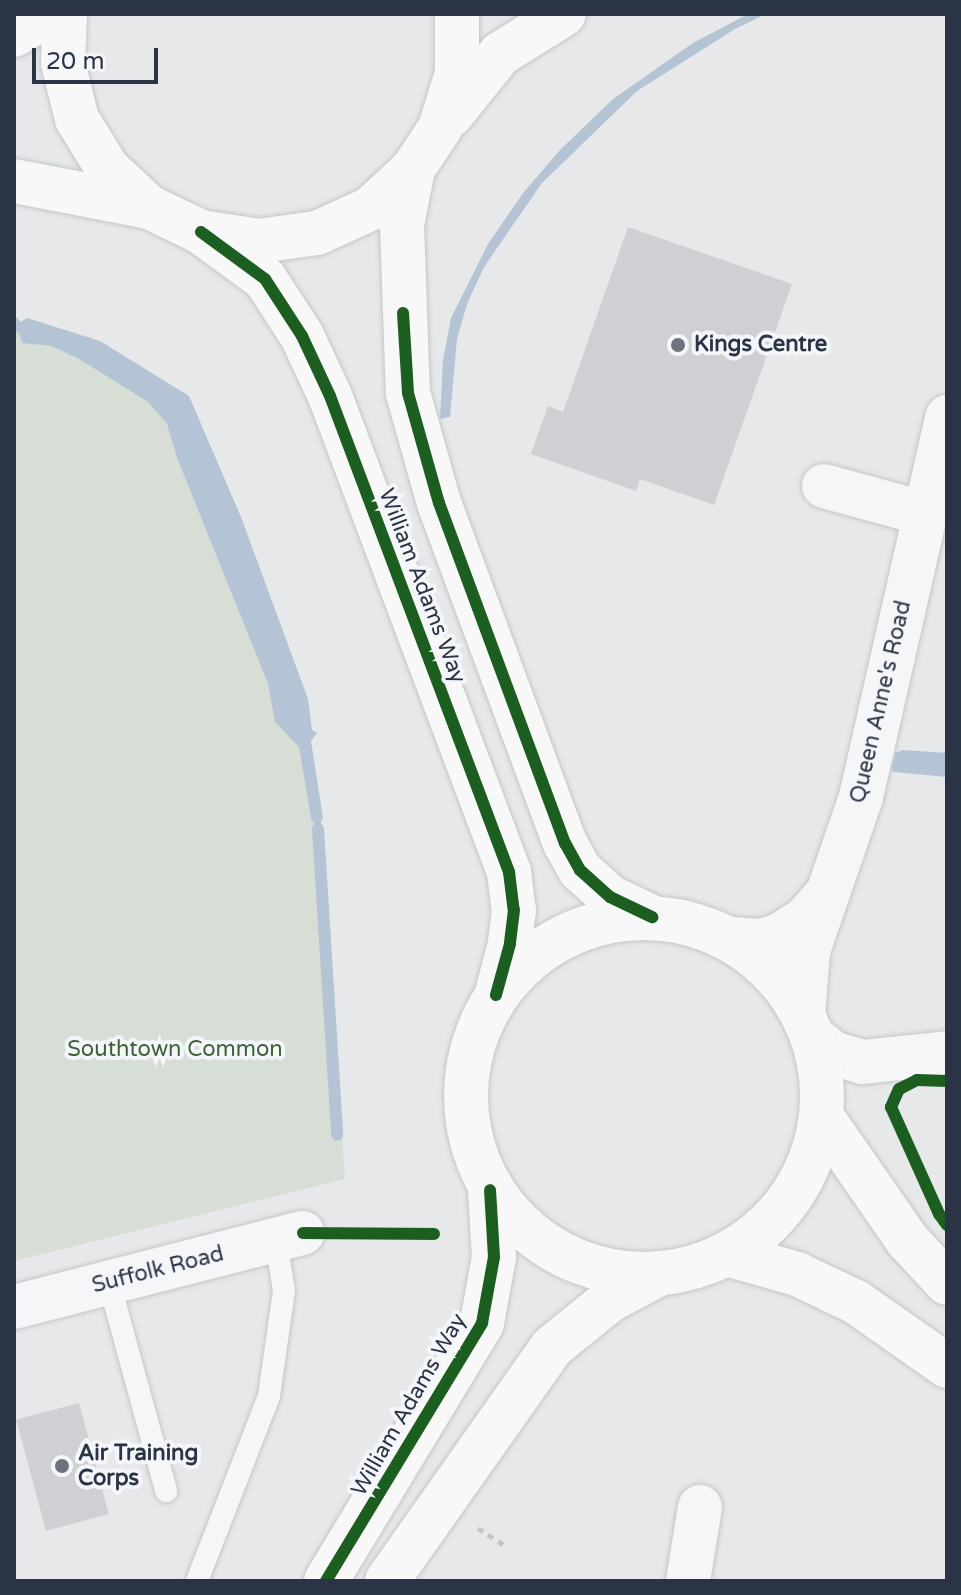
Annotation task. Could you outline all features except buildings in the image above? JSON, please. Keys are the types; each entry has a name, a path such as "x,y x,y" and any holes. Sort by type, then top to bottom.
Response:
{"main road":[{"path":"14,35 50,14"},
{"path":"65,14 63,63 77,119 107,168 149,207"},
{"path":"440,128 457,73 457,14"},
{"path":"14,181 149,207 201,232 259,241 317,233 370,209 413,169 440,128 500,54 564,14"},
{"name":"William Adams Way","path":"413,169 402,225 408,393 439,503 565,843 580,870 610,897 652,917"},
{"name":"William Adams Way","path":"201,232 265,279 302,336 330,396 509,872 514,910 510,944 496,995"},
{"path":"652,917 693,923 731,939 760,959 785,985 808,1025 822,1076 822,1117 811,1159 791,1198 762,1230 727,1254 695,1267 661,1273 613,1271 566,1256 526,1229 490,1190 471,1151 466,1095 474,1042 496,995 538,951 592,924 652,917"},
{"path":"822,1117 908,1241 947,1283"},
{"name":"William Adams Way","path":"326,1581 482,1323 494,1257 490,1190"},
{"path":"727,1254 797,1274 856,1302 947,1366"},
{"path":"387,1581 552,1347 610,1300 661,1273"}],"street":[{"name":"Queen Anne's Road","path":"808,1025 808,951 832,889 861,797 947,417"},
{"path":"824,486 923,513"},
{"name":"Queen Anne's Road","path":"731,939 762,941 780,935 805,919 832,889"},
{"path":"808,1025 833,1053 862,1062 947,1053"},
{"name":"Suffolk Road","path":"14,1307 289,1236"},
{"path":"699,1579 700,1507"}],"lane":[{"path":"197,1581 269,1396 289,1236"},
{"path":"109,1282 166,1491"}],"path":[{"path":"485,1531 507,1547"}],"green space":[{"name":"Southtown Common","path":"14,331 19,333 22,343 51,346 79,359 148,402 167,424 177,458 269,687 275,721 299,746 311,819 322,836 345,1179 14,1261"}],"water":[{"path":"748,14 766,14 735,29 637,91 542,183 484,267 467,304 457,339 450,417 440,419 443,360 451,318 488,244 523,193 560,150 613,99 693,43"},
{"path":"14,315 21,322 27,318 100,341 189,396 241,517 308,699 312,730 317,733 311,741 323,818 318,829 311,819 299,747 275,722 268,684 177,458 167,424 148,402 79,359 51,346 22,343 19,333 14,331"},
{"path":"903,750 947,753 947,777 894,772 891,770 895,753"}],"waterway":[{"path":"318,829 337,1134"}],"cycle path":[{"path":"201,232 265,279 302,336 330,396 509,872 514,910 510,944 496,995"},
{"path":"403,313 408,393 439,503 565,843 580,870 610,897 652,917"},
{"path":"947,1081 917,1080 899,1089 891,1107 939,1214 947,1225"},
{"path":"326,1581 482,1323 494,1257 490,1190"},
{"path":"303,1233 434,1234"}],"place":[{"name":"Kings Centre","path":"678,345"},
{"name":"Air Training Corps","path":"62,1466"}]}
